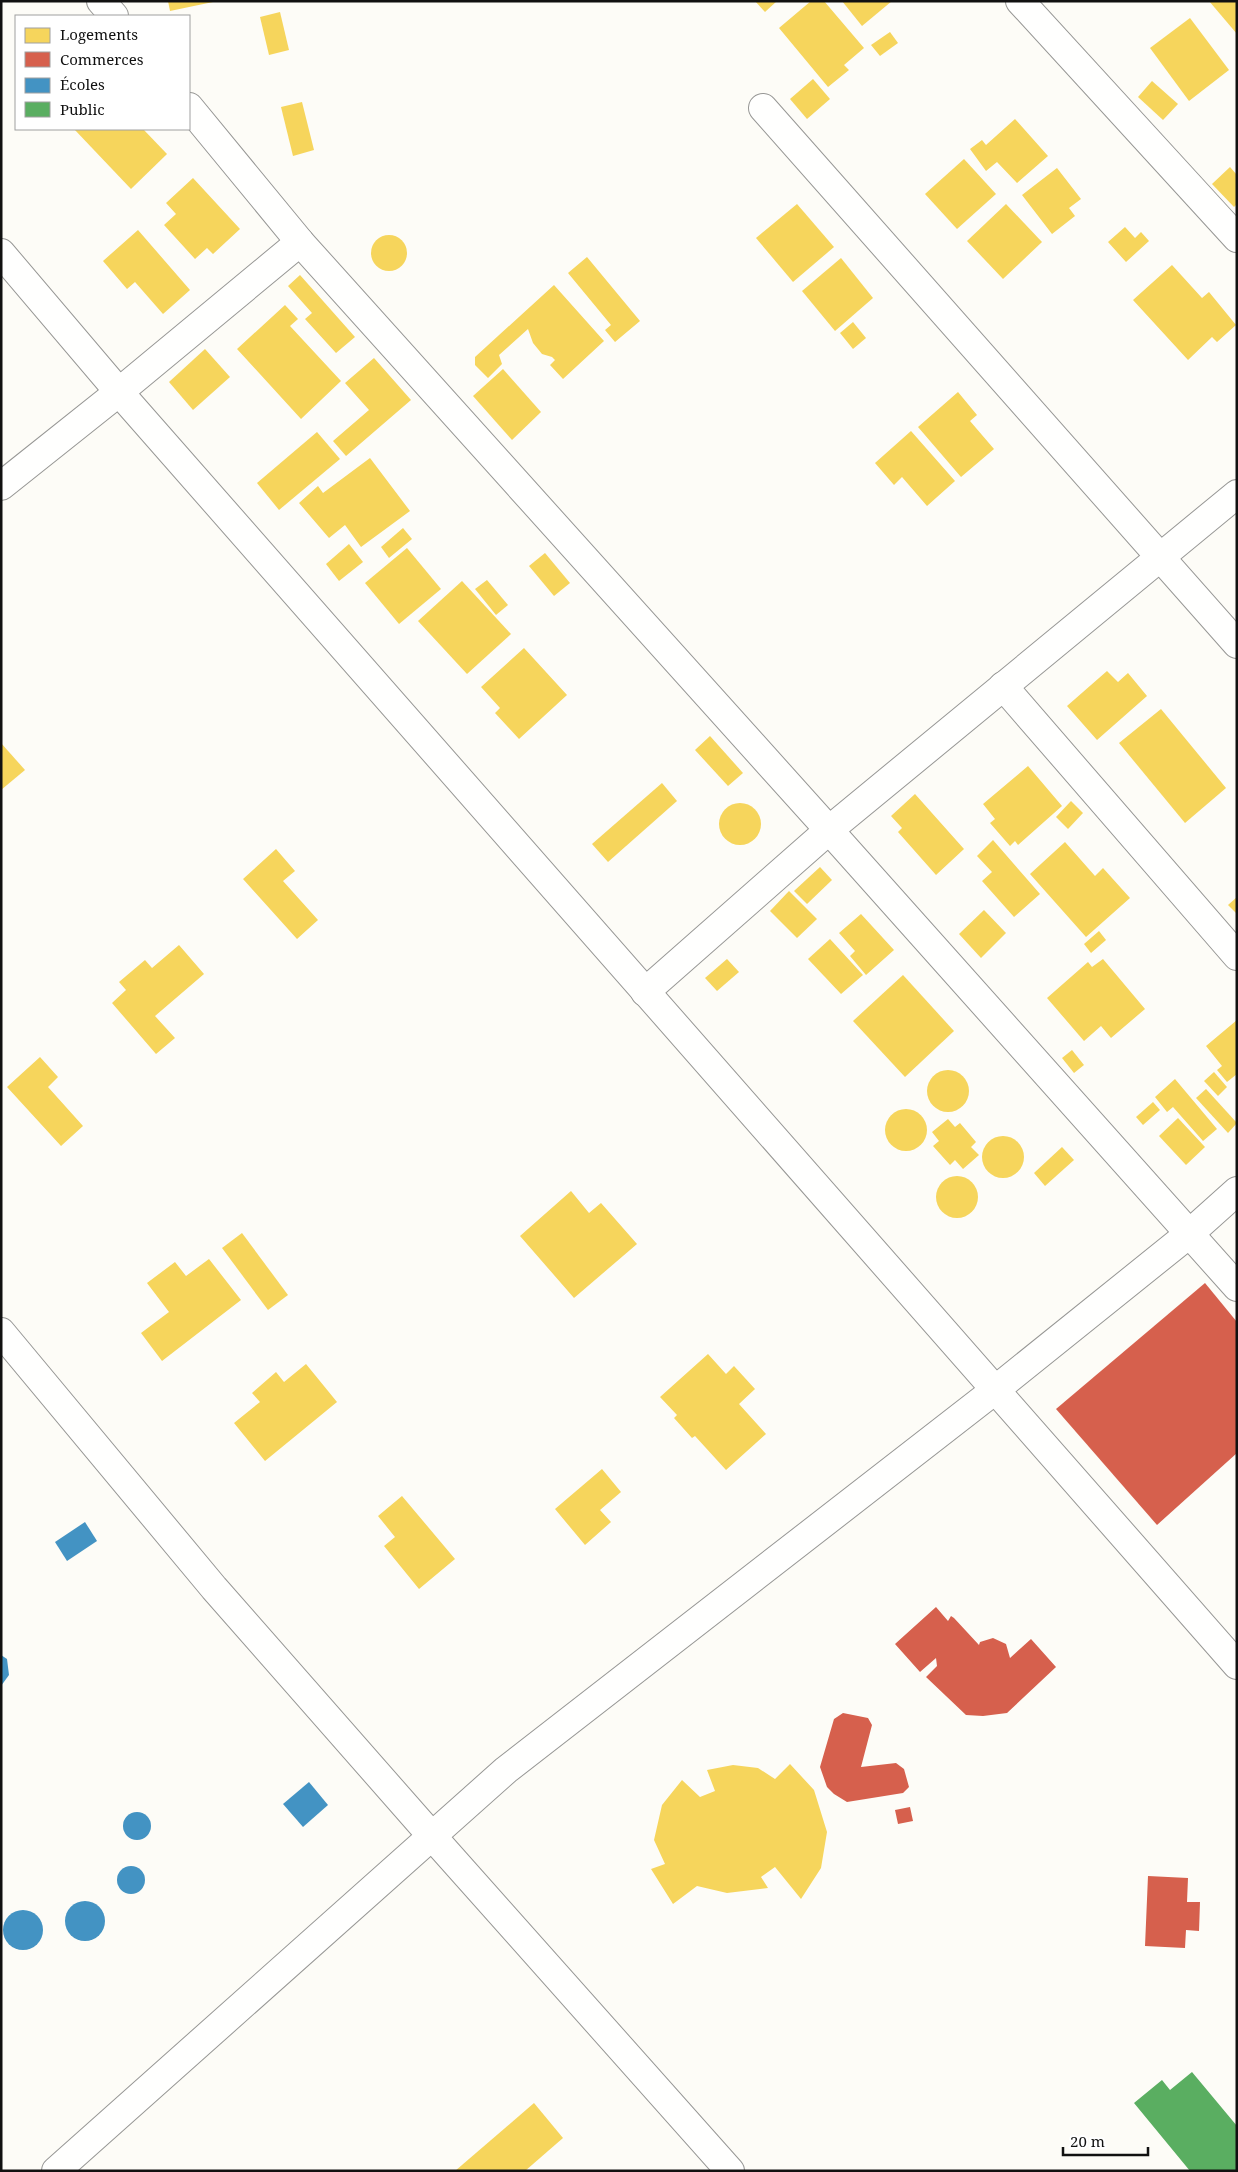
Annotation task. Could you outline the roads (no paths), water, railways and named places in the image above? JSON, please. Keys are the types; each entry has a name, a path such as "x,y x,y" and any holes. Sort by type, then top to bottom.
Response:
{"street":[{"path":"101,1 113,15"},
{"path":"1020,1 1237,238"},
{"path":"190,108 300,242 1237,1287"},
{"path":"763,108 1237,644"},
{"path":"1,486 119,392 300,242"},
{"path":"1,254 119,392 1237,1665"},
{"path":"645,992 829,830 1237,494"},
{"path":"1003,686 1237,956"},
{"path":"56,2171 506,1770 995,1390 1189,1234 1237,1192"},
{"path":"1,1332 214,1588 730,2171"}]}
